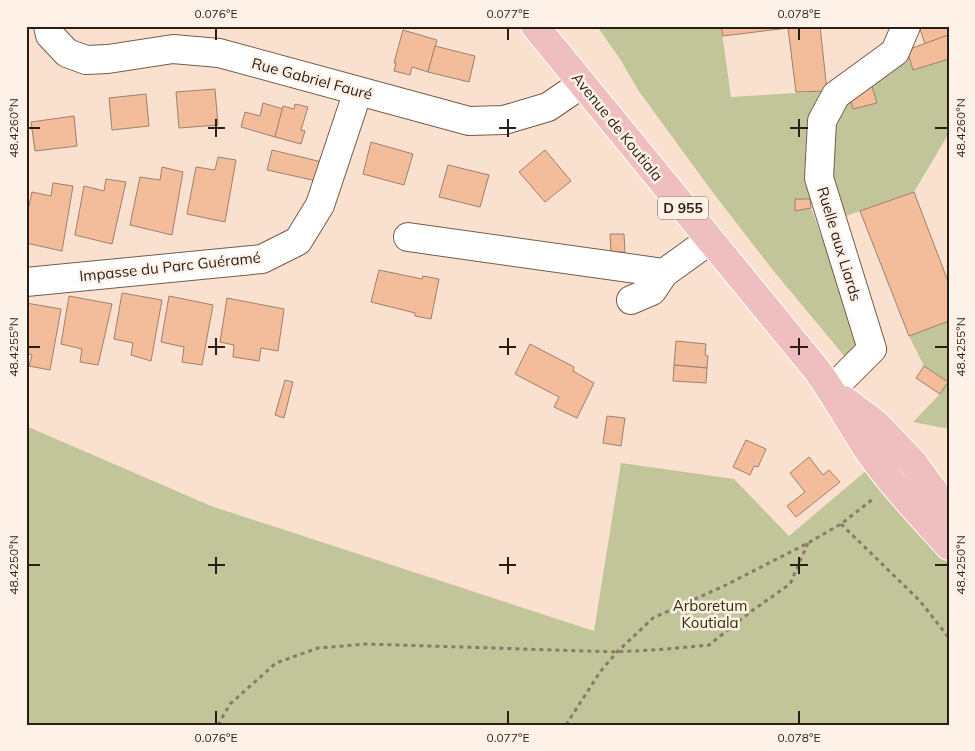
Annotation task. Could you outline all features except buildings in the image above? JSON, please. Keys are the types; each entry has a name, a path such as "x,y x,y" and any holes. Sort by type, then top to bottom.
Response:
{"main road":[{"name":"Avenue de Koutiala","path":"535,26 832,390 870,453 949,546"},
{"name":"Avenue de Koutiala","path":"832,390 876,424 914,464 949,512"}],"street":[{"name":"Rue Gabriel Fauré","path":"48,26 50,35 67,53 86,60 108,59 173,49 219,53 469,121 504,120 548,107 582,84"},
{"name":"Ruelle aux Liards","path":"832,390 872,349 819,178 822,121 836,95 895,52 906,26"},
{"name":"Impasse du Parc Guéramé","path":"26,282 262,259 298,241 320,205 358,91"},
{"path":"408,237 664,273"},
{"path":"631,300 652,291 664,273 710,240"}],"path":[{"path":"566,725 600,672 617,652 654,618 726,585 808,543 841,524 880,494"},
{"path":"841,524 920,601 949,638"},
{"path":"218,725 230,704 276,663 318,648 367,644 617,652 666,650 709,645 790,584 808,543"}],"green space":[{"path":"597,26 721,26 731,97 827,91 810,149 810,199 795,199 795,210 811,208 859,338 860,345 846,358 772,269 711,190 638,90 622,62"},
{"path":"907,50 913,70 949,59 949,133 914,192 843,217 830,177 832,122 850,98 853,109 876,103 870,80"},
{"path":"949,321 949,429 913,422 940,394 948,382 924,366 909,336"},
{"name":"Arboretum Koutiala","path":"26,426 211,506 594,631 621,463 734,479 789,536 874,464 949,553 949,725 26,725"}]}
